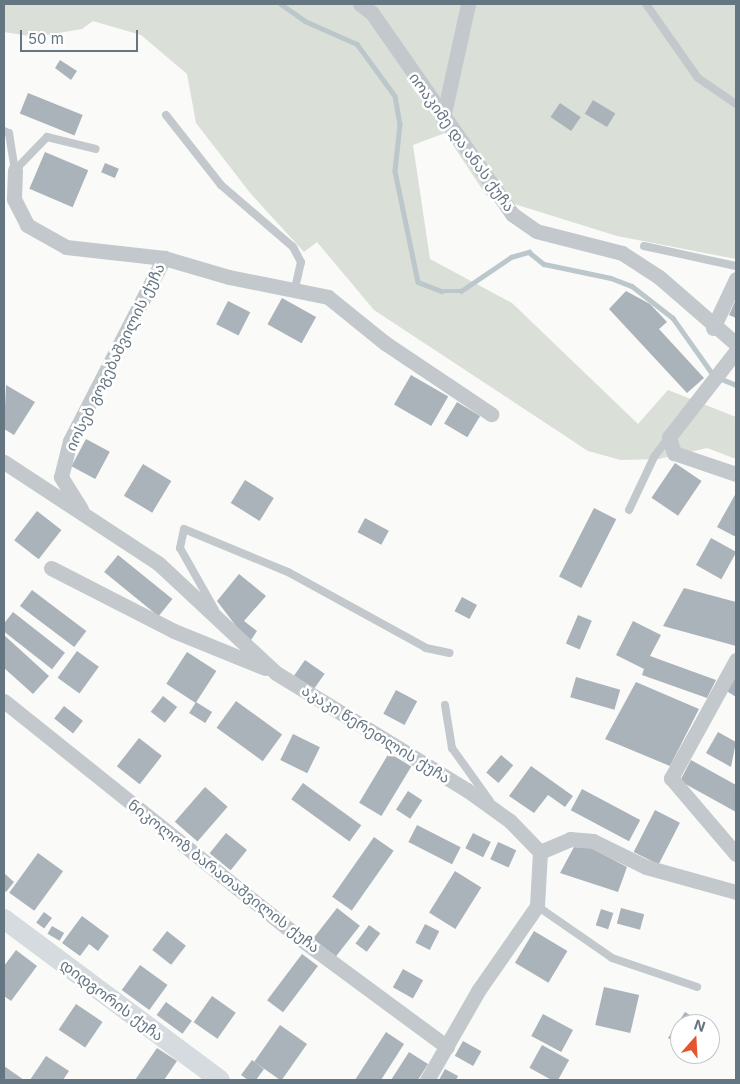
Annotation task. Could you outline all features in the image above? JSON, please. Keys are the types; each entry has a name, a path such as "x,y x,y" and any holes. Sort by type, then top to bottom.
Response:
{"street":[{"name":"იოაკიმე და ანას ქუჩა","path":"360,4 372,13 443,118 512,214 536,231 622,253 659,277 713,328 736,344"},
{"path":"443,118 468,4"},
{"name":"იოსებ გოგებაშვილის ქუჩა","path":"15,170 14,198 27,225 66,247 164,258 70,441 61,477 84,513"},
{"path":"164,258 229,277 295,288 328,298 386,343 491,414"},
{"path":"713,328 736,278"},
{"path":"736,351 669,437 674,453 736,474"},
{"name":"აკაკი წერეთლის ქუჩა","path":"4,462 158,563 193,591 223,625 276,673 499,813 540,852"},
{"path":"51,568 174,631 276,673"},
{"path":"736,660 671,778 736,854"},
{"name":"ნიკოლოზ ბარათაშვილის ქუჩა","path":"4,701 302,940 447,1047"},
{"path":"427,1080 478,991 538,906 540,852 570,839 593,841 646,867 736,892"},
{"name":"დიდგორის ქუჩა","path":"4,921 220,1080"}],"lane":[{"path":"646,4 698,78 736,104"},
{"path":"166,115 221,186 293,248 300,262 295,288"},
{"name":"იოსებ გოგებაშვილის ქუჩა","path":"4,131 9,133 15,170"},
{"path":"15,170 47,138 96,149"},
{"path":"644,246 736,266"},
{"path":"629,510 654,457 669,437"},
{"path":"223,625 180,548 184,529 288,572 426,648 449,652"},
{"path":"444,705 452,748 499,813"},
{"path":"538,906 612,958 697,987"}],"shaded area":[{"path":"4,4 736,4 736,259 617,236 486,195 445,133 413,145 430,259 512,303 638,424 668,390 736,417 736,459 707,448 659,459 621,460 588,451 374,310 317,242 304,252 251,194 196,123 187,74 141,35 93,21 82,29 35,37 4,32"}],"building":[{"path":"60,60 77,71 71,80 55,68"},
{"path":"28,93 83,115 74,135 20,113"},
{"path":"593,100 615,113 607,127 585,114"},
{"path":"560,103 581,117 571,131 550,117"},
{"path":"45,152 88,170 73,207 29,189"},
{"path":"105,163 119,169 115,178 101,172"},
{"path":"626,291 650,304 667,322 659,329 704,378 687,393 609,309"},
{"path":"282,298 316,317 302,343 267,324"},
{"path":"736,299 736,318 729,315"},
{"path":"228,301 250,312 238,336 216,324"},
{"path":"411,375 448,396 431,426 394,404"},
{"path":"6,385 35,402 14,435 4,429"},
{"path":"457,402 480,416 467,437 444,423"},
{"path":"86,439 110,452 95,479 71,466"},
{"path":"675,463 702,481 678,516 652,498"},
{"path":"143,464 171,481 152,513 124,496"},
{"path":"245,480 274,498 260,521 231,503"},
{"path":"736,493 736,537 717,527"},
{"path":"594,508 616,519 581,588 559,577"},
{"path":"37,511 61,530 39,559 14,540"},
{"path":"365,518 389,531 381,545 357,532"},
{"path":"711,538 736,552 721,579 696,565"},
{"path":"118,555 172,599 159,616 104,572"},
{"path":"239,574 266,596 244,621 257,631 249,643 217,601"},
{"path":"684,588 736,602 736,646 663,626"},
{"path":"32,590 86,631 74,647 20,606"},
{"path":"462,597 477,605 469,619 454,611"},
{"path":"13,612 65,653 52,669 4,632 4,624"},
{"path":"578,615 592,621 580,649 566,644"},
{"path":"633,621 661,635 650,656 716,680 707,698 642,675 644,669 616,655"},
{"path":"4,635 49,676 33,694 4,668"},
{"path":"77,651 99,667 79,694 58,678"},
{"path":"187,652 216,671 196,703 166,684"},
{"path":"305,660 325,674 314,689 294,676"},
{"path":"736,672 736,697 725,690"},
{"path":"576,677 620,690 614,710 570,697"},
{"path":"636,682 699,709 670,766 605,739"},
{"path":"396,690 417,701 405,725 383,714"},
{"path":"163,696 177,707 165,723 151,712"},
{"path":"236,701 282,735 263,761 217,728"},
{"path":"196,702 212,712 205,723 189,713"},
{"path":"64,706 83,721 73,733 54,719"},
{"path":"718,732 736,742 731,767 706,753"},
{"path":"293,734 320,747 307,773 280,760"},
{"path":"139,738 162,756 140,784 117,766"},
{"path":"389,753 411,766 381,816 359,803"},
{"path":"501,755 513,765 498,783 486,773"},
{"path":"691,760 736,785 736,812 680,781"},
{"path":"531,766 573,796 565,807 548,795 534,813 509,796"},
{"path":"303,783 361,825 349,842 291,799"},
{"path":"205,787 228,807 197,841 175,822"},
{"path":"582,789 640,820 629,841 571,810"},
{"path":"408,791 422,800 410,819 396,809"},
{"path":"655,810 680,823 659,865 634,852"},
{"path":"417,825 461,847 452,864 408,842"},
{"path":"226,833 247,850 231,870 210,853"},
{"path":"473,833 491,842 483,857 465,848"},
{"path":"374,837 394,851 352,911 332,897"},
{"path":"498,842 516,850 509,867 490,859"},
{"path":"574,847 591,848 627,867 618,892 560,873"},
{"path":"38,853 63,871 34,911 9,893"},
{"path":"455,871 481,887 455,929 429,913"},
{"path":"4,873 14,882 6,892 4,890"},
{"path":"337,908 360,926 336,957 313,939"},
{"path":"621,908 644,914 640,930 617,923"},
{"path":"601,909 613,913 608,929 596,925"},
{"path":"44,912 52,918 44,928 36,922"},
{"path":"82,916 109,936 98,951 89,944 80,956 62,943"},
{"path":"425,924 439,931 430,950 415,943"},
{"path":"369,925 380,933 367,952 355,944"},
{"path":"52,926 64,933 60,941 48,934"},
{"path":"167,931 186,946 171,965 152,950"},
{"path":"534,931 567,951 548,983 515,963"},
{"path":"16,950 37,966 11,1001 4,996 4,966"},
{"path":"302,954 318,966 283,1012 267,1000"},
{"path":"140,965 168,985 149,1010 122,990"},
{"path":"403,969 423,980 413,999 393,987"},
{"path":"604,987 639,995 630,1033 595,1025"},
{"path":"212,996 236,1013 217,1039 194,1022"},
{"path":"166,1002 192,1021 182,1034 157,1015"},
{"path":"76,1004 103,1022 85,1048 59,1030"},
{"path":"543,1014 573,1030 561,1052 531,1036"},
{"path":"280,1025 307,1044 282,1080 254,1062"},
{"path":"386,1032 404,1044 381,1080 355,1080"},
{"path":"463,1041 481,1051 473,1066 455,1056"},
{"path":"542,1045 569,1060 558,1080 552,1080 529,1068"},
{"path":"157,1048 177,1061 164,1080 135,1080"},
{"path":"409,1052 428,1064 418,1080 391,1080"},
{"path":"46,1056 69,1071 63,1080 30,1080"},
{"path":"252,1060 264,1069 256,1080 248,1080 241,1075"},
{"path":"4,1066 24,1080 4,1080"},
{"path":"445,1069 458,1076 456,1080 439,1080"}],"waterway":[{"path":"281,4 305,21 357,44 395,96 400,124 395,171 418,282 441,291 461,291 511,257 529,252 544,264 611,278 632,286 673,318 714,376 736,385"}]}
